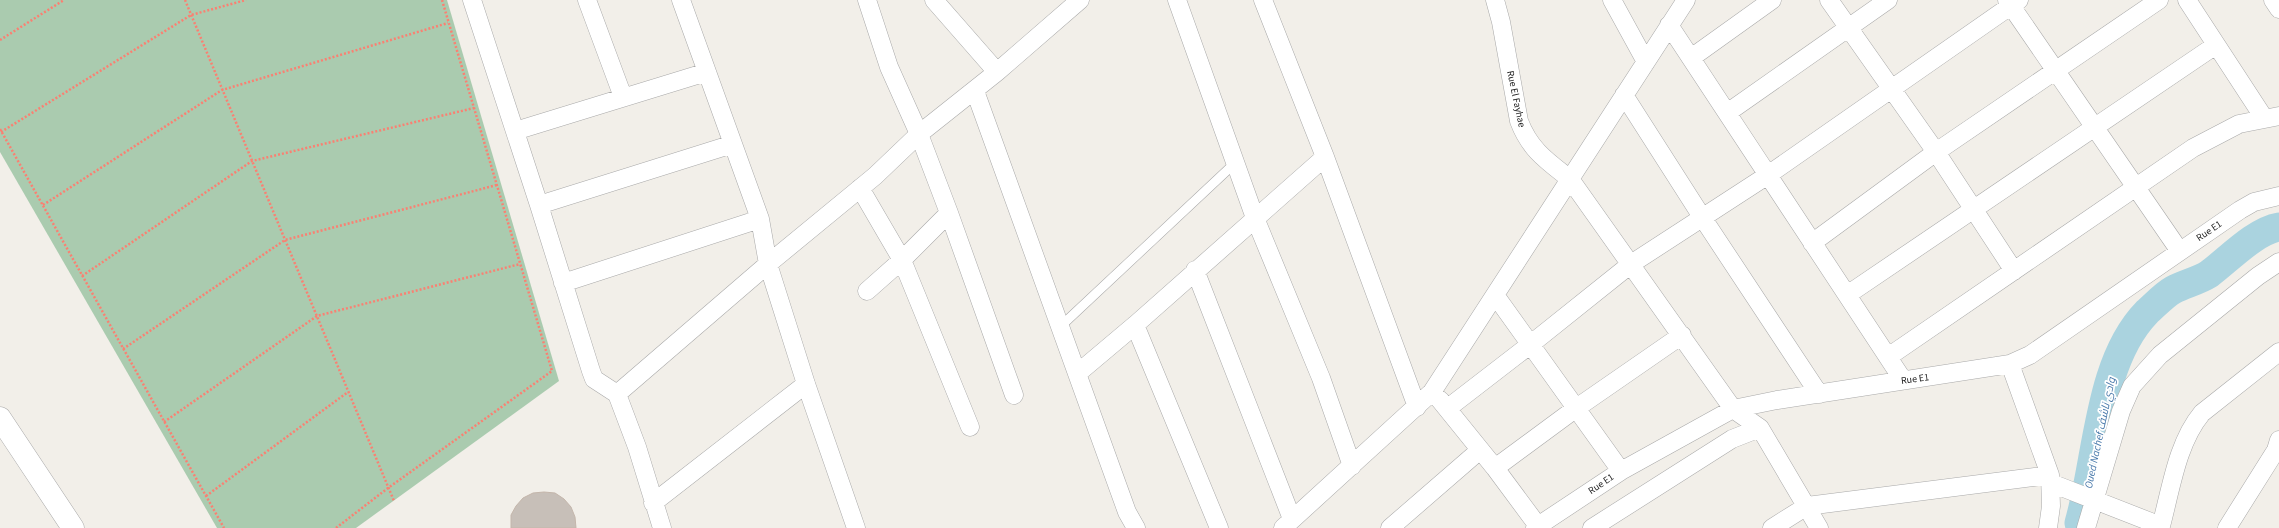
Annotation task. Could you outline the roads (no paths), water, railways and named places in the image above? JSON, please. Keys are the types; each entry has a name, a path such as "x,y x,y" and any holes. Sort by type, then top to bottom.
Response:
{"street":[{"path":"472,0 594,379 617,394 637,447 662,528"},
{"path":"587,0 623,97"},
{"path":"681,0 760,219 768,264 806,384 856,528"},
{"path":"867,0 889,67 919,134 1014,395"},
{"path":"934,0 997,72"},
{"path":"617,394 768,264 860,188 919,134 997,72 1080,0"},
{"path":"1177,0 1255,218 1321,378 1352,466"},
{"path":"1263,0 1326,157 1417,407"},
{"name":"Rue El Fayhae","path":"1495,0 1503,29 1519,121 1524,136 1536,153 1570,180 1734,409 1760,428"},
{"path":"1612,0 1646,62"},
{"path":"1195,270 1288,524 1432,392 1686,0"},
{"path":"1691,58 1772,0"},
{"path":"1829,0 1849,27 1890,89 1936,152 2014,271"},
{"path":"1727,113 1888,0"},
{"path":"1812,243 1936,152 2159,0"},
{"path":"1888,357 2135,188 2213,137 2240,124 2271,117 2216,45 2187,0"},
{"path":"2273,0 2279,9"},
{"path":"1448,408 1631,264 1768,175 2012,2 2093,127 2179,250"},
{"path":"1670,25 1903,380"},
{"path":"1847,295 2216,45"},
{"path":"515,130 707,72"},
{"path":"975,90 1127,512 1136,528"},
{"path":"1624,95 1702,217 1819,394"},
{"path":"539,205 733,144"},
{"path":"1078,373 1136,325 1195,270 1326,157"},
{"path":"860,188 902,260 970,427"},
{"name":"Rue E1","path":"1537,527 1621,471 1734,409 1903,380 2010,364 2030,355 2179,250 2254,202 2279,196"},
{"path":"867,291 902,260 949,213"},
{"path":"563,283 760,219"},
{"path":"2086,528 2121,411 2132,386 2160,355 2258,276 2279,262"},
{"path":"1495,295 1531,344 1575,409 1621,471"},
{"path":"1136,325 1219,528"},
{"path":"1495,468 1575,409 1682,335"},
{"path":"1772,528 1807,506 2051,479 2094,501 2165,527 2180,455 2193,423 2202,413 2279,352"},
{"path":"2010,364 2051,479 2052,506 2048,528"},
{"path":"654,503 806,384"},
{"path":"1432,392 1448,408 1495,468 1537,527"},
{"path":"0,418 73,528"},
{"path":"1592,528 1732,439 1760,428 1819,528"},
{"path":"2227,528 2278,447"},
{"path":"1390,528 1480,450"}],"lane":[{"path":"1061,326 1235,163"}],"waterway":[{"name":"Oued Nachef وادي ناشف","path":"2079,523 2109,383 2118,357 2131,333 2147,312 2163,297 2177,288 2209,274 2251,240 2261,234 2279,227"}]}
